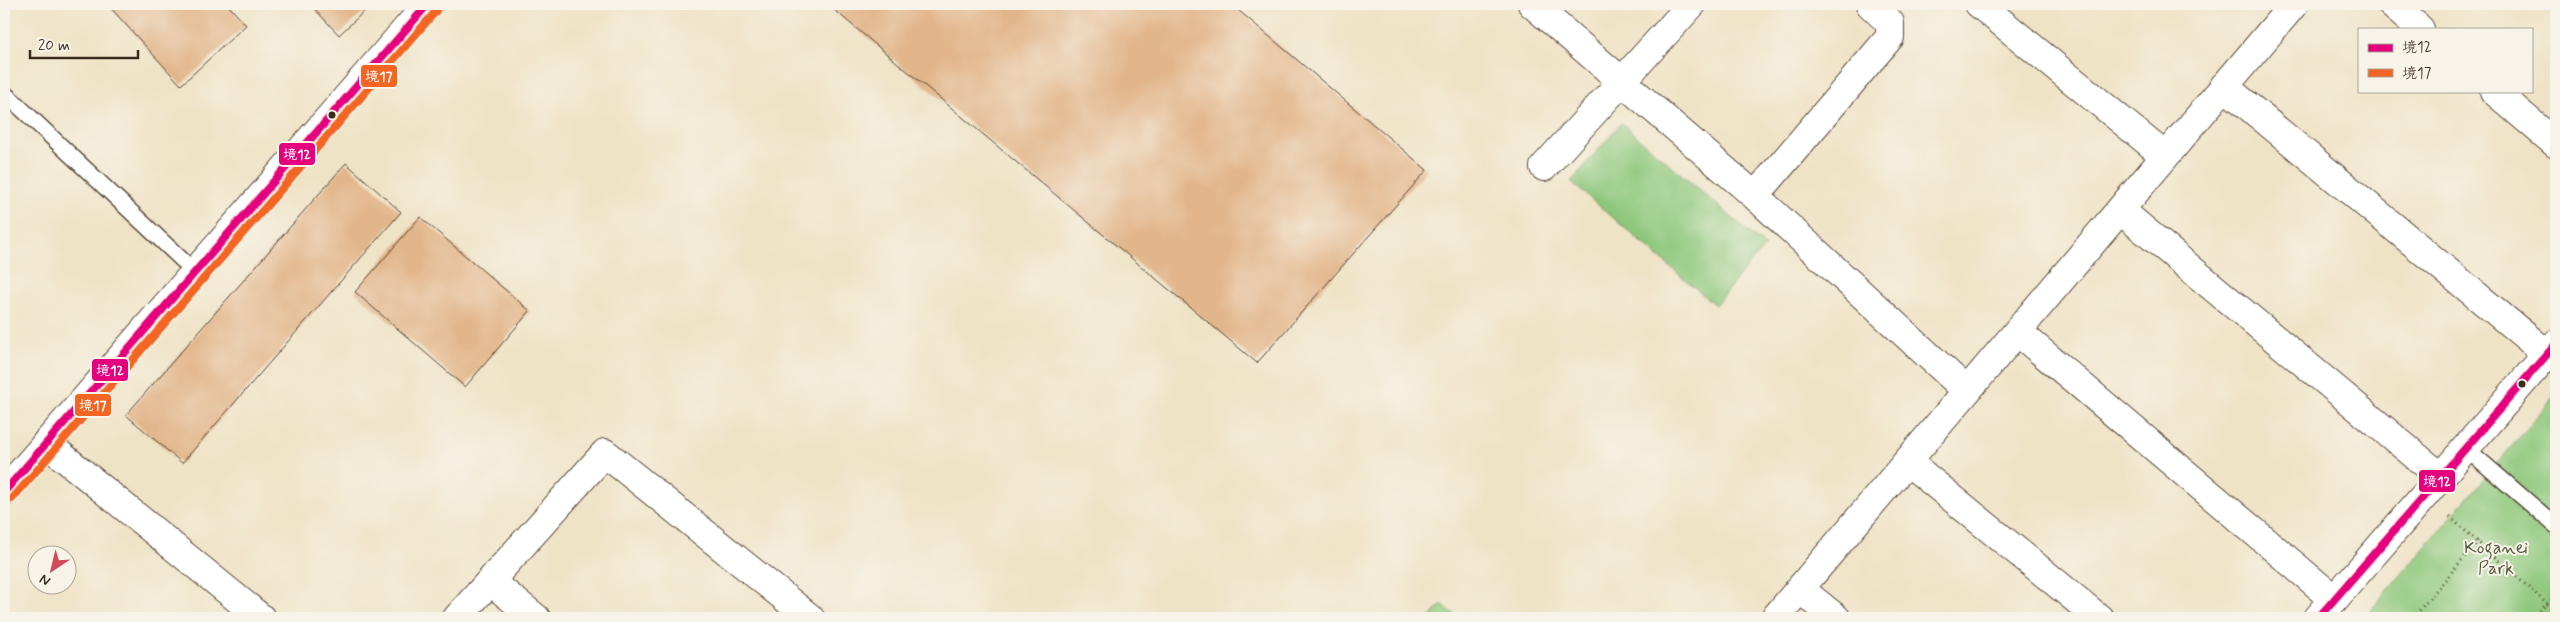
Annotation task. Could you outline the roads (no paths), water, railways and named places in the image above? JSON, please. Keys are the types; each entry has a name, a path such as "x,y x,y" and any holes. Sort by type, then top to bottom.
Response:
{"street":[{"path":"4,492 428,4"},
{"path":"1532,4 1755,196 1967,391"},
{"path":"1544,167 1692,4"},
{"path":"1755,196 1890,38 1890,23 1870,4"},
{"path":"1979,4 2165,156"},
{"path":"1775,618 2294,4"},
{"path":"2391,4 2419,28"},
{"path":"2018,332 2326,609 2552,349 2224,86"},
{"path":"2495,92 2556,144"},
{"path":"2120,210 2432,487"},
{"path":"46,444 262,618"},
{"path":"457,618 605,453 810,618"},
{"path":"1908,462 2098,618"},
{"path":"490,581 536,618"},
{"path":"1800,589 1836,618"}],"lane":[{"path":"9,97 196,273"},
{"path":"2466,449 2556,526"}],"park label":[{"name":"Koganei Park","path":"2496,558"}]}
